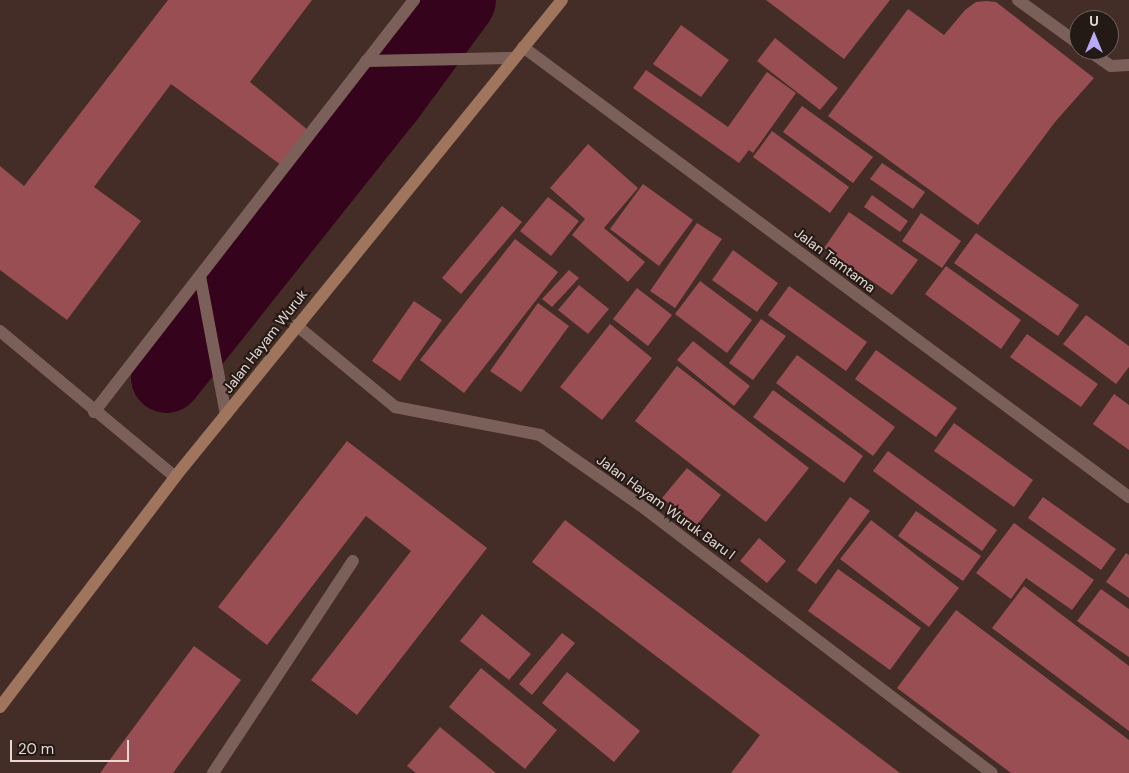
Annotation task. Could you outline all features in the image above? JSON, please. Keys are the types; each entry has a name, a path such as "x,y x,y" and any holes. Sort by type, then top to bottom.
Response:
{"street":[{"path":"94,412 414,0"},
{"name":"Jalan Hayam Wuruk","path":"0,707 175,477 296,325 562,0"},
{"path":"1018,0 1069,37"},
{"name":"Jalan Tamtama","path":"523,47 1129,497"},
{"path":"366,61 513,58"},
{"path":"1102,60 1111,66 1129,65"},
{"path":"200,276 226,415"},
{"name":"Jalan Hayam Wuruk Baru I","path":"296,325 395,407 540,435 640,505 992,773"},
{"path":"0,331 94,412 175,477"},
{"path":"213,773 353,561"}],"building":[{"path":"168,0 312,0 250,82 309,131 281,165 171,84 94,187 141,221 67,320 0,270 0,166 24,186"},
{"path":"766,0 890,0 844,59"},
{"path":"976,2 996,2 1094,78 1055,122 978,225 828,116 908,9 944,35 965,10"},
{"path":"681,25 729,60 701,97 653,64"},
{"path":"775,38 838,88 820,110 757,61"},
{"path":"646,70 728,127 767,72 796,93 753,153 749,150 739,163 633,88"},
{"path":"802,106 873,157 853,183 783,132"},
{"path":"772,131 849,187 830,213 753,157"},
{"path":"588,144 638,188 604,228 645,262 628,282 572,235 585,219 550,188"},
{"path":"882,163 925,192 913,209 870,179"},
{"path":"643,184 693,220 659,266 610,229"},
{"path":"872,195 908,221 900,232 864,207"},
{"path":"548,197 579,221 551,256 520,231"},
{"path":"502,206 522,222 461,294 442,278"},
{"path":"849,212 918,260 892,295 824,248"},
{"path":"921,213 961,241 942,268 902,241"},
{"path":"697,223 722,239 675,308 650,291"},
{"path":"976,233 1079,305 1058,336 954,263"},
{"path":"515,239 558,272 464,393 420,360"},
{"path":"733,250 778,283 757,312 712,280"},
{"path":"946,266 1021,320 1001,349 925,294"},
{"path":"569,270 579,278 552,307 542,299"},
{"path":"700,281 752,320 727,353 675,314"},
{"path":"579,285 609,309 588,334 558,310"},
{"path":"789,286 867,342 846,371 768,315"},
{"path":"637,288 672,315 648,346 613,319"},
{"path":"414,301 442,320 400,381 372,361"},
{"path":"538,303 569,326 521,392 490,371"},
{"path":"1086,315 1129,346 1129,367 1116,384 1063,344"},
{"path":"761,319 786,336 753,380 729,363"},
{"path":"610,324 652,358 602,420 560,387"},
{"path":"1027,334 1098,384 1081,407 1010,357"},
{"path":"693,341 750,386 734,406 677,360"},
{"path":"876,350 957,408 936,437 855,379"},
{"path":"797,355 895,427 873,456 776,383"},
{"path":"677,366 809,468 766,522 635,421"},
{"path":"773,390 863,456 844,483 753,417"},
{"path":"1114,394 1129,405 1129,450 1093,424"},
{"path":"954,423 1033,480 1014,507 934,451"},
{"path":"347,441 487,548 357,715 311,680 411,551 366,516 267,645 218,607"},
{"path":"888,451 997,530 982,551 873,471"},
{"path":"687,468 721,495 697,525 662,498"},
{"path":"850,497 870,511 816,584 797,570"},
{"path":"1043,497 1116,549 1101,570 1028,518"},
{"path":"916,511 981,556 963,581 898,536"},
{"path":"565,520 900,773 731,773 760,735 532,562"},
{"path":"871,520 959,588 929,627 840,559"},
{"path":"1014,523 1094,580 1072,610 1026,578 1011,599 976,573"},
{"path":"759,538 786,561 767,583 740,561"},
{"path":"1126,553 1129,555 1129,598 1106,582"},
{"path":"838,569 921,628 890,670 808,611"},
{"path":"1024,586 1129,666 1129,731 992,628"},
{"path":"1101,589 1129,609 1129,657 1077,621"},
{"path":"956,610 1129,740 1129,773 1011,773 897,688"},
{"path":"482,614 531,654 509,680 460,641"},
{"path":"562,633 575,643 532,695 519,684"},
{"path":"194,646 241,680 173,773 100,773"},
{"path":"481,668 557,730 525,769 449,707"},
{"path":"567,672 640,731 614,762 542,703"},
{"path":"440,727 496,773 416,773 407,766"}],"waterway":[{"path":"166,377 389,97 460,0"}]}
